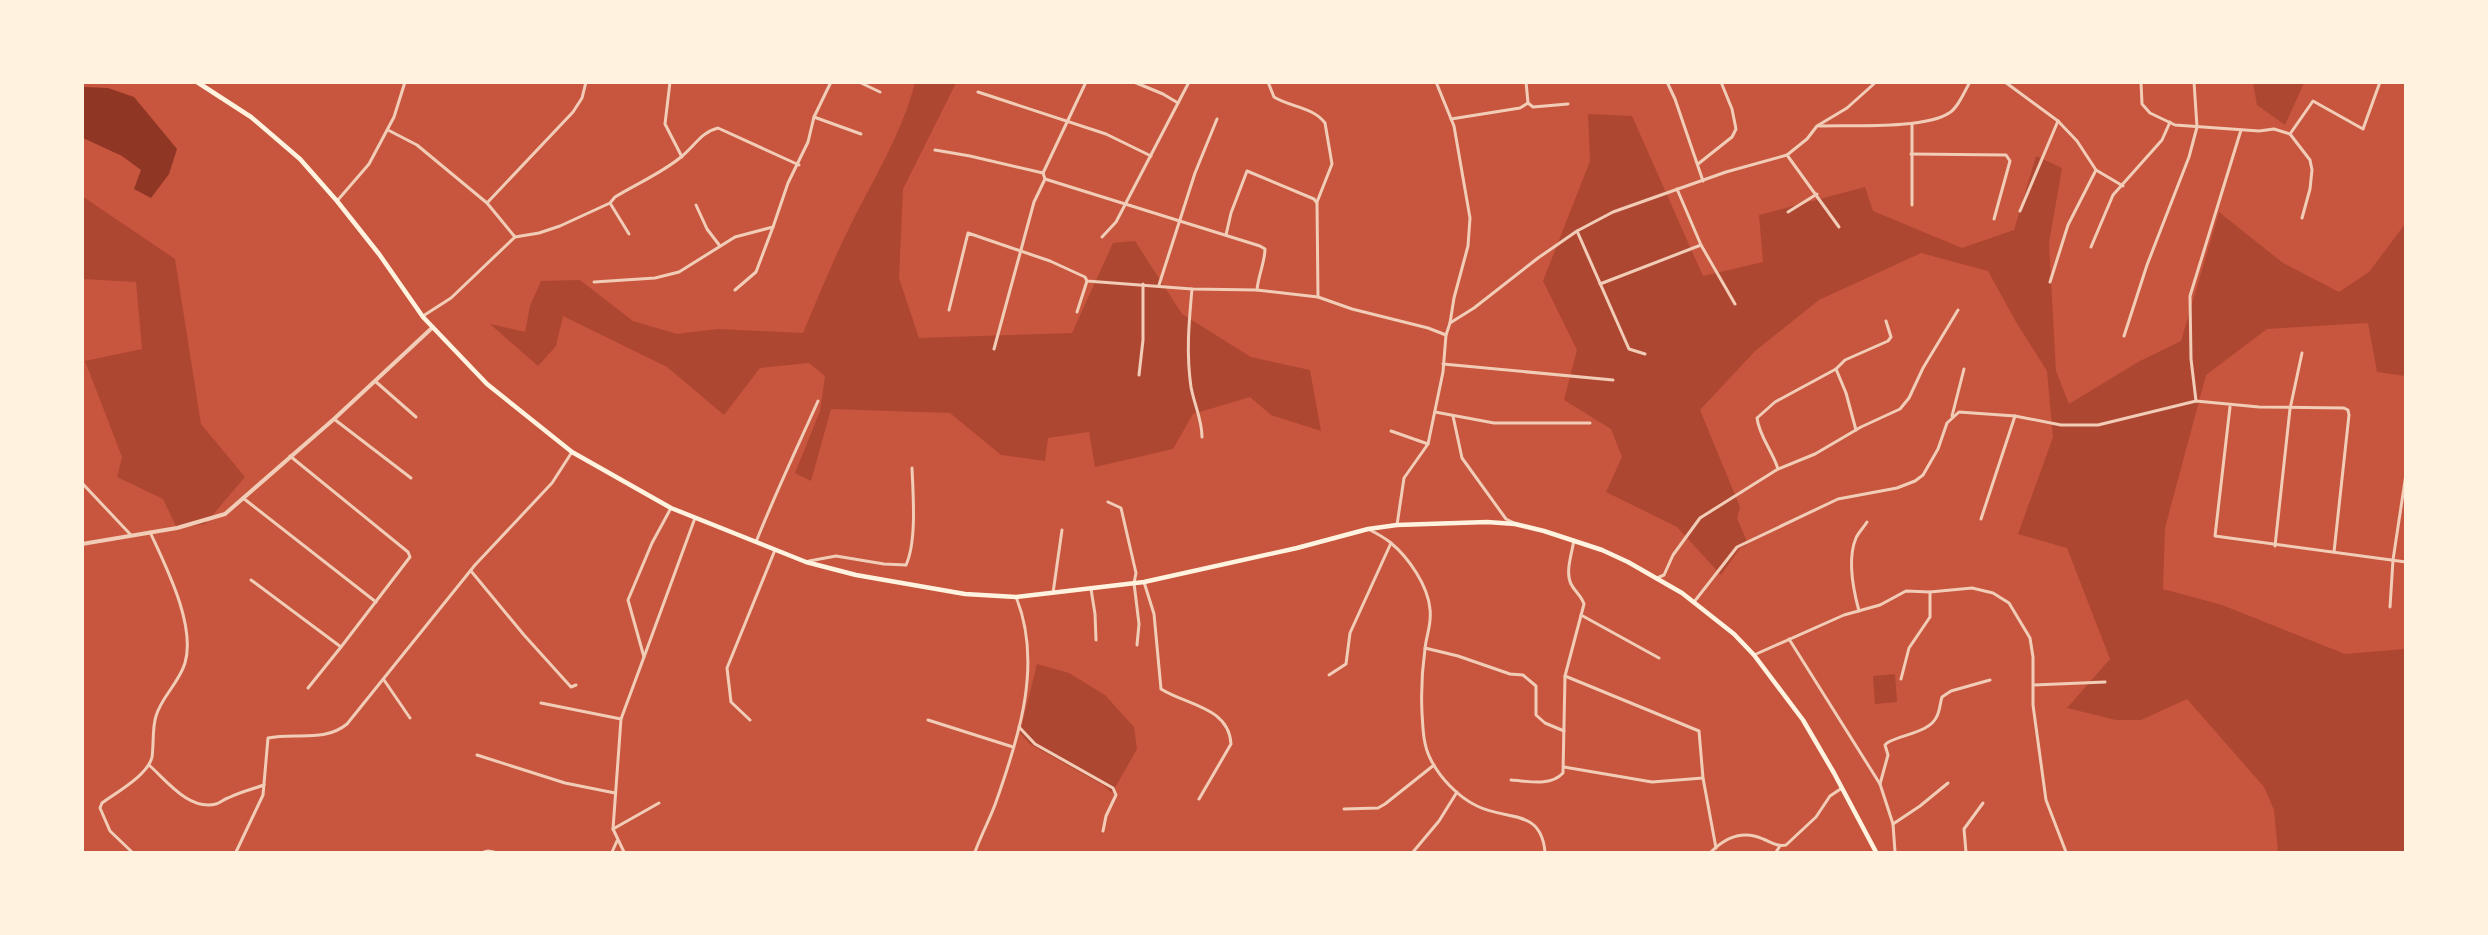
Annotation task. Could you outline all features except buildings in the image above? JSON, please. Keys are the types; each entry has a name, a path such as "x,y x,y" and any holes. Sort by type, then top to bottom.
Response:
{"highway":[{"path":"197,82 259,124 300,159 337,201 423,317 487,384 572,452 671,508 806,562 856,575 965,594 1016,597 1090,587 1134,584 1297,548 1368,529 1397,525 1487,522 1515,524 1574,540 1616,555 1657,578 1694,602 1734,634 1754,655 1803,720 1876,852"}],"street":[{"path":"337,201 369,164 388,130 405,82"},
{"path":"487,203 573,112 582,98 586,82"},
{"path":"670,82 665,124 682,157"},
{"path":"735,290 756,272 788,183 799,165 814,117 831,82"},
{"path":"858,82 880,92"},
{"path":"994,349 1034,202 1045,179 1043,173 1086,82"},
{"path":"1134,82 1164,94 1178,103"},
{"path":"1101,237 1116,222 1126,205 1189,82"},
{"path":"1268,82 1274,98 1305,109 1322,118 1325,123 1332,164 1317,203 1318,297"},
{"path":"1397,525 1404,478 1428,444 1446,335 1468,246 1470,218 1451,119 1436,82"},
{"path":"1526,82 1528,103 1533,107 1568,104"},
{"path":"1667,82 1703,181"},
{"path":"1698,164 1732,137 1736,129 1732,109 1721,82"},
{"path":"1450,323 1474,308 1577,231 1612,212 1726,171 1787,155 1807,139 1817,126 1847,108 1876,82"},
{"path":"1817,126 1912,124 1935,120 1951,113 1970,82"},
{"path":"2006,82 2058,122 2077,141 2096,170 2123,186"},
{"path":"2141,82 2142,104 2150,113 2175,125 2259,131 2274,129 2290,134 2310,160 2312,170 2310,189 2302,218"},
{"path":"2124,336 2147,265 2189,157 2197,127 2194,82"},
{"path":"2290,134 2313,101 2363,129 2380,82"},
{"path":"978,92 1106,134 1151,156"},
{"path":"1451,119 1520,108 1528,103"},
{"path":"814,117 861,134"},
{"path":"1159,285 1195,173 1217,119"},
{"path":"2020,210 2058,122"},
{"path":"2091,247 2113,195 2162,140 2170,122"},
{"path":"1912,124 1912,205"},
{"path":"423,317 451,298 515,237 539,233 560,226 610,203 615,197 682,157 711,130 718,128 799,165"},
{"path":"388,130 417,145 487,203 515,237"},
{"path":"2196,401 2191,359 2190,296 2241,130"},
{"path":"935,150 1043,173"},
{"path":"1911,154 2006,155 2010,160 1994,219"},
{"path":"1787,155 1839,227"},
{"path":"2050,282 2068,225 2096,170"},
{"path":"1226,235 1231,213 1247,171 1311,196 1317,203"},
{"path":"1045,179 1265,249 1257,290"},
{"path":"1677,189 1701,245 1735,304"},
{"path":"1788,212 1817,194"},
{"path":"610,203 629,234"},
{"path":"696,206 707,229 720,246"},
{"path":"594,282 655,278 679,272 735,237 773,227"},
{"path":"1577,231 1629,349 1645,354"},
{"path":"949,310 968,233 1050,261 1088,281 1192,289 1257,290 1318,297 1352,309 1428,328 1446,335"},
{"path":"1600,284 1701,245"},
{"path":"1077,312 1088,281"},
{"path":"1139,375 1143,340 1143,284"},
{"path":"1192,289 1187,351 1192,390 1202,424 1202,437"},
{"path":"1657,578 1664,575 1673,555 1700,518 1778,469 1815,454 1856,430 1900,409 1909,398 1923,368 1958,310"},
{"path":"1778,469 1758,429 1757,418 1775,402 1836,369 1845,360 1888,340 1891,336 1886,321"},
{"path":"82,544 150,532 225,514 334,419 433,327"},
{"path":"2275,546 2290,409 2302,353"},
{"path":"1443,364 1612,380"},
{"path":"1836,369 1846,393 1856,430"},
{"path":"1694,602 1737,547 1838,500 1897,488 1923,475 1952,417 1964,369"},
{"path":"375,381 416,417"},
{"path":"756,543 773,497 818,401"},
{"path":"1952,417 1959,412 2015,416 2061,425 2098,425 2196,401 2230,406 2290,409 2344,408 2348,410 2334,552"},
{"path":"2230,406 2216,536 2275,546 2406,562"},
{"path":"1435,412 1494,423 1590,423"},
{"path":"1453,416 1462,458 1506,519 1515,524"},
{"path":"1981,519 2015,416"},
{"path":"334,419 411,478"},
{"path":"1391,431 1428,444"},
{"path":"236,852 257,811 264,785 268,738 322,735 339,731 355,715 471,571 552,483 572,452"},
{"path":"290,456 410,554 409,560 308,688"},
{"path":"806,562 836,556 884,564 906,565 909,558 911,531 912,468"},
{"path":"2390,607 2393,560 2406,474"},
{"path":"82,483 130,534"},
{"path":"243,498 376,602"},
{"path":"1108,502 1121,508 1137,573 1134,584 1139,624 1137,645"},
{"path":"644,657 628,600 652,543 671,508"},
{"path":"624,852 613,829 621,719 695,518"},
{"path":"1858,611 1852,562 1856,538 1867,522"},
{"path":"1368,529 1391,543 1413,567 1430,608 1430,628 1425,648 1422,721 1424,739 1434,765 1457,792 1477,806 1525,818 1537,828 1544,840 1545,852"},
{"path":"1053,593 1062,530"},
{"path":"132,852 110,831 100,808 102,802 133,781 149,765 155,718 161,701 185,663 187,638 175,592 150,532"},
{"path":"1511,780 1544,782 1557,779 1563,773 1565,676 1584,604 1581,596 1571,585 1569,576 1574,540"},
{"path":"1329,675 1346,664 1350,633 1391,543"},
{"path":"750,720 731,702 727,668 775,550"},
{"path":"471,571 548,662 572,687 576,685"},
{"path":"251,580 341,647"},
{"path":"1144,582 1154,614 1161,689 1217,716 1227,727 1230,735 1231,744 1199,799"},
{"path":"1090,587 1095,614 1096,640"},
{"path":"1754,655 1858,611 1881,605 1906,591 1930,592 1972,588 1993,593 2009,603 2030,638 2034,685 2033,705 2046,800 2066,852"},
{"path":"1900,679 1909,648 1930,617 1930,592"},
{"path":"975,852 996,801 1019,727 1025,696 1028,654 1022,613 1016,597"},
{"path":"1581,615 1659,658"},
{"path":"1789,639 1880,784 1893,824 1895,852"},
{"path":"1425,648 1458,656 1510,674 1523,675 1536,686 1536,716 1545,723 1564,731"},
{"path":"1565,676 1700,731 1703,778 1716,848"},
{"path":"383,680 410,718"},
{"path":"1880,784 1888,755 1885,745 1887,743 1921,730 1932,723 1937,717 1942,697 1952,691 1990,680"},
{"path":"2034,685 2105,682"},
{"path":"541,704 621,719"},
{"path":"928,720 1013,747"},
{"path":"1019,727 1035,744 1113,788 1116,795 1106,816 1103,831"},
{"path":"477,755 525,772 615,793"},
{"path":"149,765 182,795 194,802 205,804 216,804 264,785"},
{"path":"1344,809 1378,808 1434,765"},
{"path":"1564,767 1652,782 1703,778"},
{"path":"1893,824 1948,783"},
{"path":"1711,852 1722,841 1735,835 1759,837 1780,846 1786,845 1816,817 1830,796 1842,788"},
{"path":"1413,852 1444,814 1457,792"},
{"path":"1966,852 1964,829 1983,802"},
{"path":"613,829 659,803"},
{"path":"612,852 617,841"},
{"path":"1776,852 1780,846"},
{"path":"484,852 494,852"}],"shaded area":[{"path":"915,83 956,83 903,189 899,278 919,338 1072,333 1113,243 1135,241 1182,314 1251,357 1310,370 1321,431 1271,415 1250,397 1193,414 1173,449 1095,467 1089,432 1048,438 1045,461 1001,455 950,413 831,409 811,481 795,473 820,411 825,376 809,363 760,368 724,415 667,367 563,316 556,346 538,366 490,324 525,332 530,306 541,281 580,280 633,321 677,334 718,329 803,333 846,234 896,136"},
{"path":"2253,83 2304,83 2285,125 2257,105"},
{"path":"84,87 108,88 134,97 177,149 169,174 151,198 134,189 141,170 122,156 83,138"},
{"path":"1588,114 1632,116 1703,276 1763,262 1759,215 1865,187 1873,211 1962,248 2014,230 2036,156 2062,168 2049,243 2056,371 2069,404 2138,362 2181,341 2219,212 2283,263 2339,292 2369,272 2405,224 2405,376 2377,372 2368,323 2267,329 2206,375 2165,528 2163,589 2222,605 2345,654 2405,649 2405,852 2278,852 2274,810 2264,787 2187,699 2141,720 2116,720 2067,708 2110,659 2067,548 2018,534 2053,437 2047,371 2016,322 1988,271 1921,253 1819,300 1755,351 1700,410 1740,507 1737,518 1748,544 1740,548 1721,575 1677,527 1606,492 1622,457 1611,429 1564,400 1577,350 1543,281 1590,161"},
{"path":"82,196 175,259 201,424 245,477 205,524 177,528 163,499 117,477 122,457 85,361 142,349 136,282 83,279"},
{"path":"1037,664 1069,673 1105,695 1134,727 1137,749 1112,793 1103,785 1030,744 1020,733"},
{"path":"1895,674 1897,702 1875,704 1873,676"}]}
